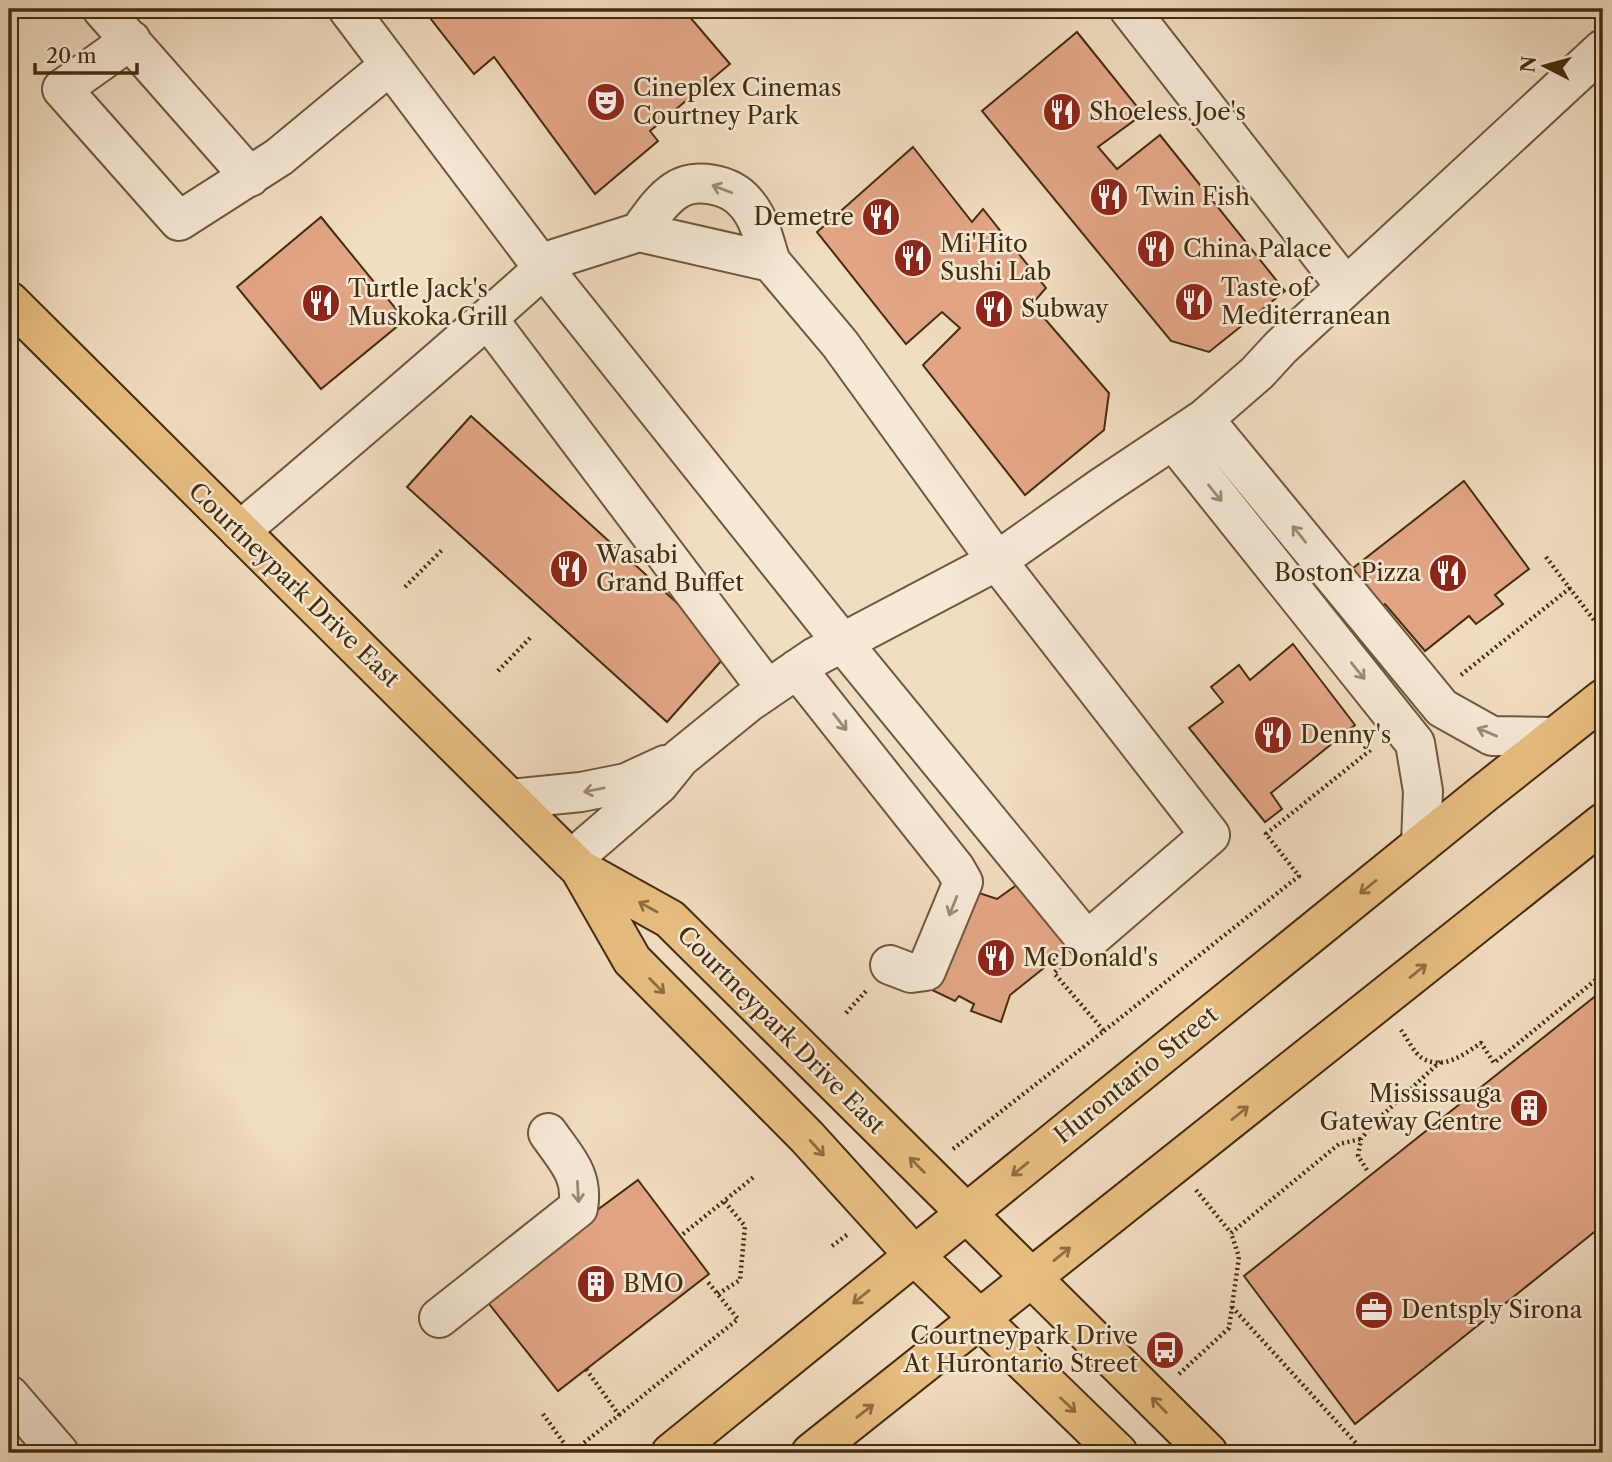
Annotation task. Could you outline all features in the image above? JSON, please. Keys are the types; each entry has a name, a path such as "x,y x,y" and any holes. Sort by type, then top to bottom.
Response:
{"main road":[{"name":"Courtneypark Drive East","path":"9,301 575,864 632,960 807,1137 914,1255 1118,1453"},
{"name":"Hurontario Street","path":"671,1453 1603,699"},
{"path":"811,1453 1603,823"},
{"name":"Courtneypark Drive East","path":"575,864 670,919 1208,1453"}],"lane":[{"path":"102,9 250,177"},
{"path":"348,9 544,269 842,642 1087,941 1210,835 997,561 840,344 771,262 758,222 745,201 723,187 698,183 676,190 639,233"},
{"path":"1129,9 1346,287"},
{"path":"131,40 62,89 179,221 279,157 390,65"},
{"path":"511,799 581,792 626,783 680,758 782,679 842,642 997,561 1204,419 1257,373 1281,347 1603,49"},
{"path":"240,531 488,319 554,259 639,233 771,262"},
{"path":"488,319 782,679 955,868 963,882 926,971 911,973 890,965"},
{"path":"1204,419 1442,708 1492,736 1554,737"},
{"path":"1173,440 1415,743 1423,791 1421,844"},
{"path":"575,864 659,784 680,758"},
{"path":"439,1318 578,1208 581,1192 575,1172 548,1133"},
{"path":"9,1395 59,1453"}],"path":[{"path":"405,587 443,549"},
{"path":"1546,557 1603,632"},
{"path":"1433,697 1570,588"},
{"path":"498,671 531,637"},
{"path":"924,1172 1299,876 1266,834 1401,726"},
{"path":"1087,941 1054,973 1104,1031"},
{"path":"1379,1002 1421,1057 1441,1062 1452,1061 1481,1043 1494,1063 1603,974"},
{"path":"1367,1170 1358,1156 1361,1139 1376,1121 1441,1062"},
{"path":"1231,1233 1339,1144 1361,1139"},
{"path":"1153,1399 1228,1328 1239,1257 1231,1233 1175,1165"},
{"path":"684,1234 755,1175"},
{"path":"718,1294 740,1280 745,1226 724,1200"},
{"path":"832,1246 874,1212"},
{"path":"542,1414 571,1453 619,1415 738,1319 707,1281"},
{"path":"1232,1307 1365,1453"},
{"path":"586,1369 619,1415"}],"building":[{"name":"Cineplex Cinemas Courtney Park","path":"423,9 683,9 730,64 650,131 658,141 595,194 494,57 474,74"},
{"path":"1077,32 1143,114 1098,147 1117,169 1160,135 1285,291 1209,352 1171,341 982,111"},
{"path":"913,147 972,222 983,209 1046,288 1032,304 1109,393 1104,430 1025,495 923,365 960,328 942,312 906,344 817,232"},
{"name":"Turtle Jack's Muskoka Grill","path":"321,217 405,320 321,389 237,287"},
{"name":"Wasabi Grand Buffet","path":"471,416 730,651 667,722 407,487"},
{"path":"1464,481 1529,569 1495,595 1503,604 1476,624 1469,616 1425,651 1385,604 1377,610 1348,572"},
{"path":"1293,644 1355,725 1271,793 1282,809 1265,822 1189,728 1223,702 1211,687 1239,665 1250,680"},
{"name":"McDonald's","path":"1018,884 1070,947 1010,995 1001,1022 971,1011 974,1004 959,996 955,1001 932,990 967,889 997,899"},
{"name":"Mississauga Gateway Centre","path":"1603,990 1603,1225 1355,1424 1244,1276"},
{"name":"BMO","path":"638,1180 709,1274 558,1391 482,1295"},
{"path":"9,1434 25,1453 9,1453"}],"place":[{"name":"Cineplex Cinemas Courtney Park","path":"606,102"},
{"name":"Shoeless Joe's","path":"1062,112"},
{"name":"Twin Fish","path":"1109,197"},
{"name":"Demetre","path":"881,217"},
{"name":"China Palace","path":"1156,249"},
{"name":"Mi'Hito Sushi Lab","path":"913,258"},
{"name":"Taste of Mediterranean","path":"1194,302"},
{"name":"Turtle Jack's Muskoka Grill","path":"321,303"},
{"name":"Subway","path":"994,309"},
{"name":"Wasabi Grand Buffet","path":"569,569"},
{"name":"Boston Pizza","path":"1448,573"},
{"name":"Denny's","path":"1273,735"},
{"name":"McDonald's","path":"996,958"},
{"name":"Mississauga Gateway Centre","path":"1529,1108"},
{"name":"BMO","path":"596,1284"},
{"name":"Dentsply Sirona","path":"1374,1310"},
{"name":"Courtneypark Drive At Hurontario Street","path":"1165,1350"}]}
